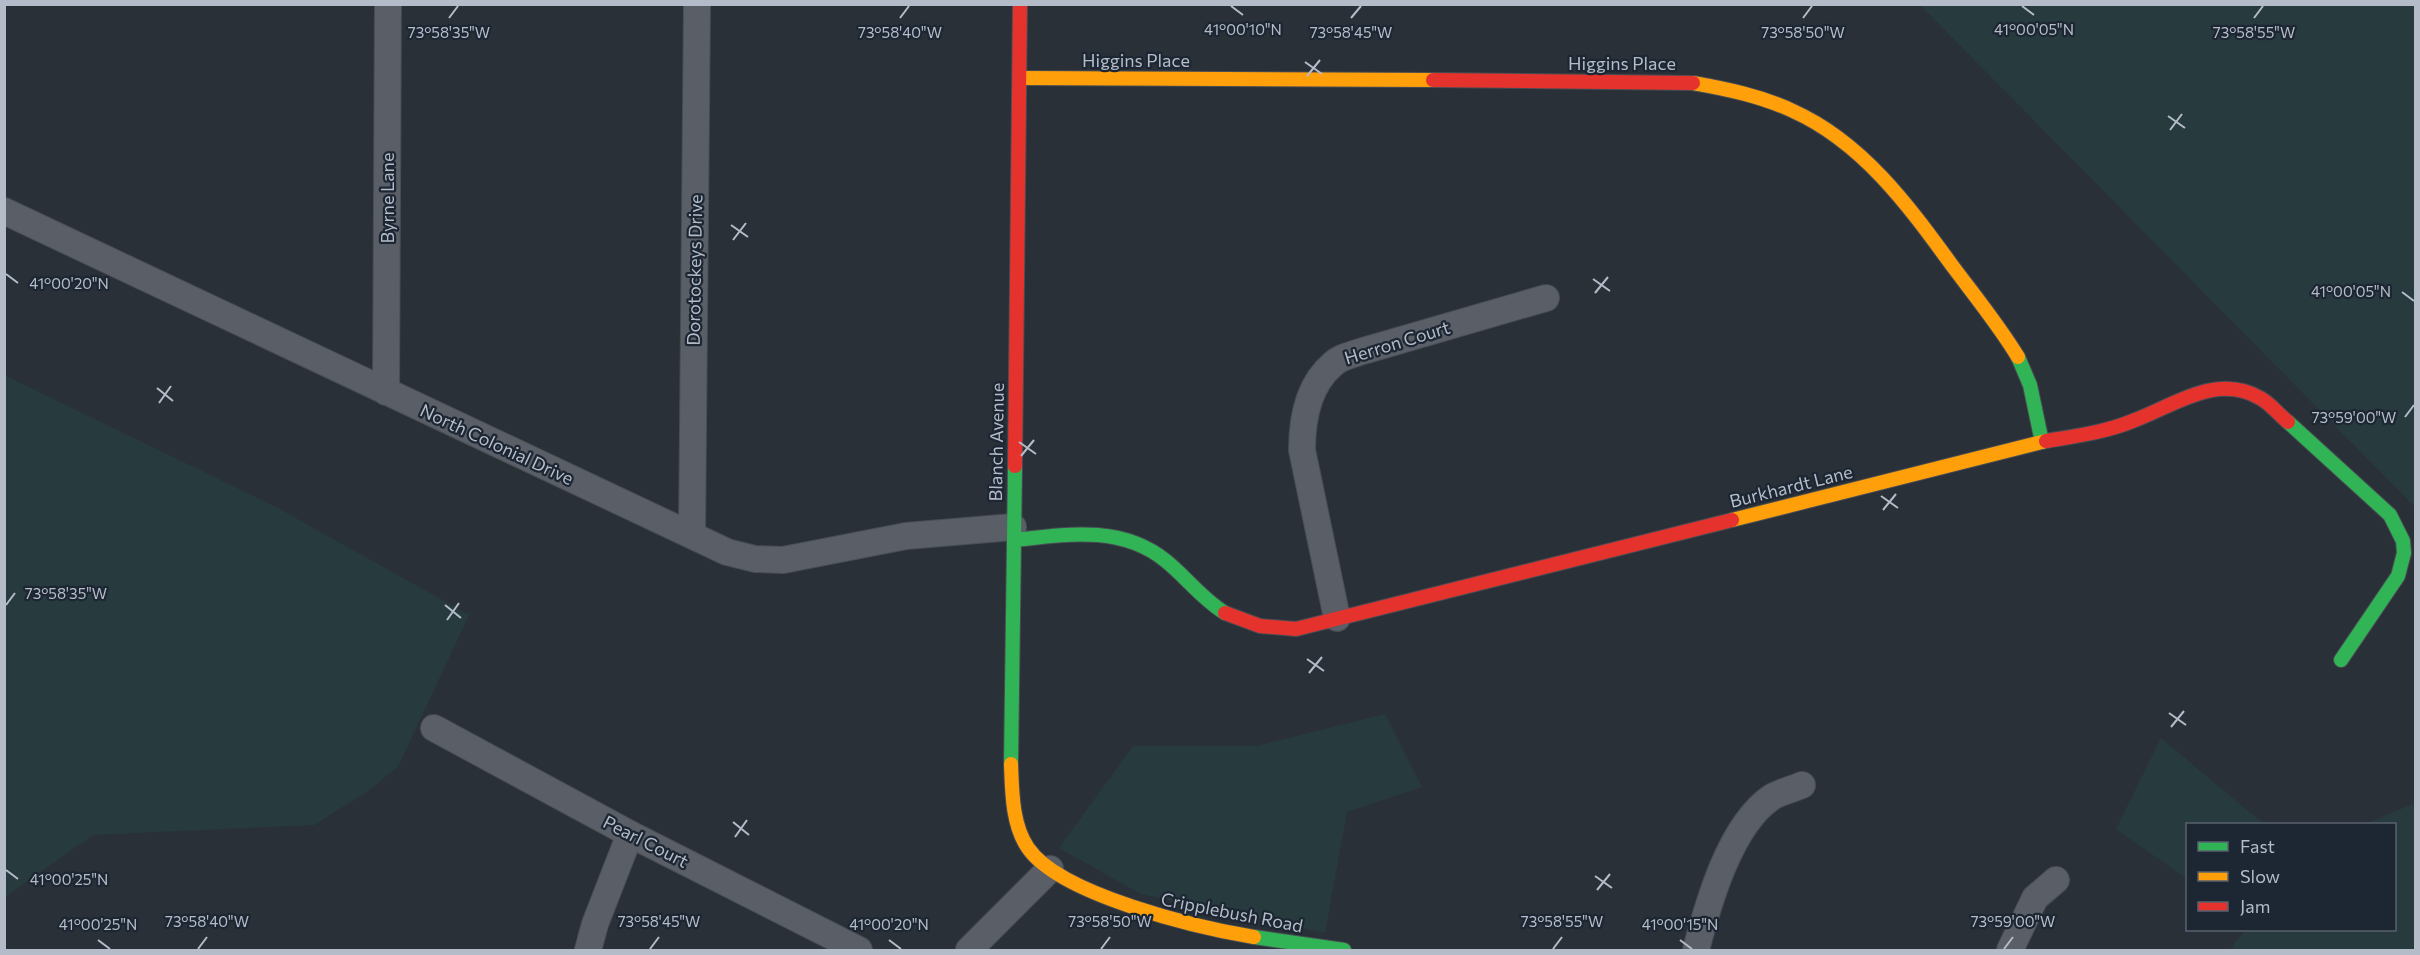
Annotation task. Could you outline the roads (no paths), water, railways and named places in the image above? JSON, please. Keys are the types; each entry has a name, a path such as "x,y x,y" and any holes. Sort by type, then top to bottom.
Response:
{"street":[{"name":"Byrne Lane","path":"386,392 388,4"},
{"name":"Dorotockeys Drive","path":"692,535 697,4"},
{"name":"Blanch Avenue","path":"1020,4 1021,78 1011,765 1013,804 1027,849 1050,869"},
{"name":"Higgins Place","path":"1021,78 1684,81 1735,91 1772,102 1815,123 1865,160 1940,248 2016,354 2030,388 2042,442"},
{"name":"North Colonial Drive","path":"4,211 727,552 755,559 783,560 906,536 1014,533"},
{"name":"Herron Court","path":"1337,618 1302,450 1302,426 1307,402 1319,380 1334,362 1363,351 1546,298"},
{"name":"Burkhardt Lane","path":"1014,533 1110,535 1134,542 1156,553 1178,569 1208,601 1227,614 1250,625 1272,629 1296,628 2042,442 2096,433 2135,420 2207,389 2224,387 2244,391 2261,398 2390,515 2398,527 2403,542 2404,561 2398,579 2341,660"},
{"name":"Pearl Court","path":"434,728 630,834 859,951"},
{"path":"1696,951 1724,862 1743,826 1772,798 1802,785"},
{"path":"588,951 595,924 630,834"},
{"name":"Cripplebush Road","path":"1050,869 1121,904 1155,916 1192,926 1333,950"},
{"path":"969,951 1050,869"},
{"path":"2010,951 2016,933 2035,898 2056,880"}]}
